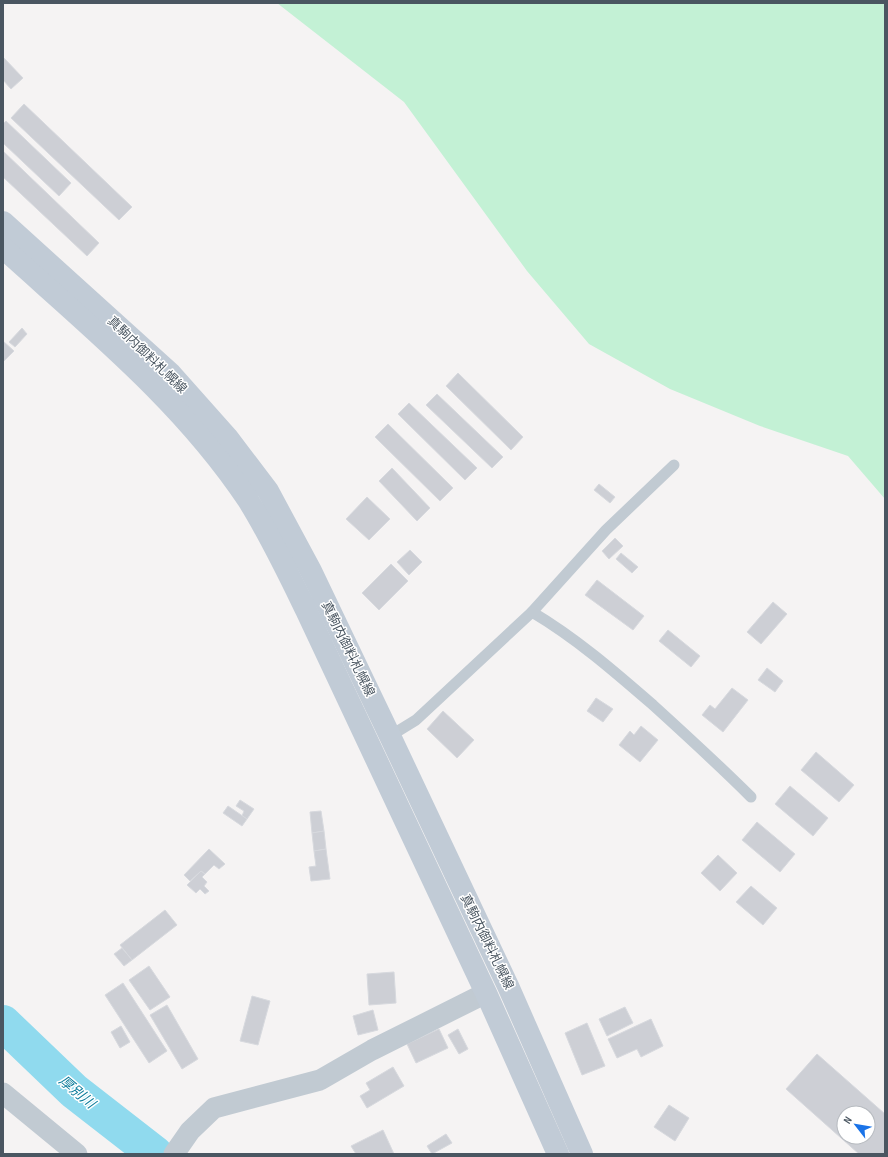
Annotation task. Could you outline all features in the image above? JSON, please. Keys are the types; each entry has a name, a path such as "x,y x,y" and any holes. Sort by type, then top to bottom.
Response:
{"main road":[{"name":"真駒内御料札幌線","path":"3,222 171,374 227,437 268,491 311,572 390,736 508,986 582,1154"},
{"name":"真駒内御料札幌線","path":"3,248 127,361 179,413 205,443 248,500 278,553 306,610 486,993 558,1154"}],"street":[{"path":"174,1154 190,1131 214,1108 320,1080 372,1050 486,993"},
{"path":"3,1093 77,1154"}],"lane":[{"path":"390,736 416,720 532,612 606,530 674,466"},
{"path":"532,612 555,625 616,672 702,748 751,797"}],"green space":[{"path":"277,3 885,3 885,499 848,456 760,426 670,389 589,344 527,271 404,102"}],"building":[{"path":"3,57 23,78 11,89 3,80"},
{"path":"24,104 132,207 119,220 11,118"},
{"path":"6,121 71,183 59,196 3,143 3,124"},
{"path":"3,151 99,243 87,256 3,177"},
{"path":"22,328 27,334 15,347 9,342"},
{"path":"3,341 14,351 3,362"},
{"path":"458,373 523,437 511,450 446,386"},
{"path":"437,394 503,457 492,468 426,405"},
{"path":"409,403 477,468 465,480 398,414"},
{"path":"388,424 453,488 440,501 375,437"},
{"path":"392,468 430,508 417,521 379,481"},
{"path":"599,484 615,497 610,503 594,490"},
{"path":"367,497 390,519 369,540 346,519"},
{"path":"615,538 623,546 609,559 602,551"},
{"path":"410,550 422,562 409,575 397,562"},
{"path":"621,553 638,567 632,573 616,559"},
{"path":"391,564 408,581 379,610 362,593"},
{"path":"597,580 644,616 633,630 585,595"},
{"path":"773,602 787,614 761,644 747,632"},
{"path":"668,630 700,656 691,667 659,641"},
{"path":"767,668 783,681 775,692 758,680"},
{"path":"732,688 748,700 723,732 702,715 710,705 715,709"},
{"path":"596,698 613,709 603,722 587,711"},
{"path":"443,711 474,740 457,758 427,729"},
{"path":"641,726 658,740 640,762 619,745 630,731 634,735"},
{"path":"816,752 854,785 839,802 801,770"},
{"path":"790,786 828,818 813,836 775,804"},
{"path":"240,800 254,809 247,819 242,816 244,811 236,806"},
{"path":"228,806 247,819 242,826 223,813"},
{"path":"321,811 324,831 312,833 310,812"},
{"path":"757,822 795,854 780,872 742,840"},
{"path":"324,831 326,849 314,851 312,833"},
{"path":"209,849 225,864 219,869 214,865 205,874 201,871 190,881 184,875"},
{"path":"326,849 330,879 311,881 309,867 316,866 314,851"},
{"path":"718,855 737,873 720,891 701,873"},
{"path":"201,871 205,874 202,877 207,882 204,886 209,891 205,894 200,889 196,893 187,885"},
{"path":"751,886 777,908 763,925 736,902"},
{"path":"165,910 177,925 132,960 120,945"},
{"path":"122,948 132,960 124,966 114,954"},
{"path":"149,966 170,997 150,1010 129,980"},
{"path":"394,972 396,1003 369,1005 367,974"},
{"path":"123,983 167,1051 149,1063 105,995"},
{"path":"252,996 270,1001 258,1045 240,1041"},
{"path":"167,1005 198,1059 182,1069 150,1015"},
{"path":"625,1007 633,1023 607,1036 599,1019"},
{"path":"373,1010 378,1030 358,1035 353,1016"},
{"path":"651,1019 663,1046 641,1057 637,1049 617,1058 608,1039"},
{"path":"587,1023 605,1066 582,1075 565,1033"},
{"path":"121,1026 130,1042 120,1048 111,1032"},
{"path":"439,1029 448,1048 416,1063 407,1044"},
{"path":"458,1029 468,1049 459,1054 448,1035"},
{"path":"817,1054 875,1105 836,1105 836,1134 786,1089"},
{"path":"393,1067 404,1086 367,1108 360,1096 370,1090 366,1083"},
{"path":"669,1105 689,1118 675,1141 654,1127"},
{"path":"876,1106 885,1114 885,1154 859,1154 849,1145 876,1145"},
{"path":"383,1130 394,1154 356,1154 351,1146"},
{"path":"446,1134 452,1143 432,1154 427,1146"}],"waterway":[{"name":"厚別川","path":"3,1023 74,1091 155,1154"}]}
